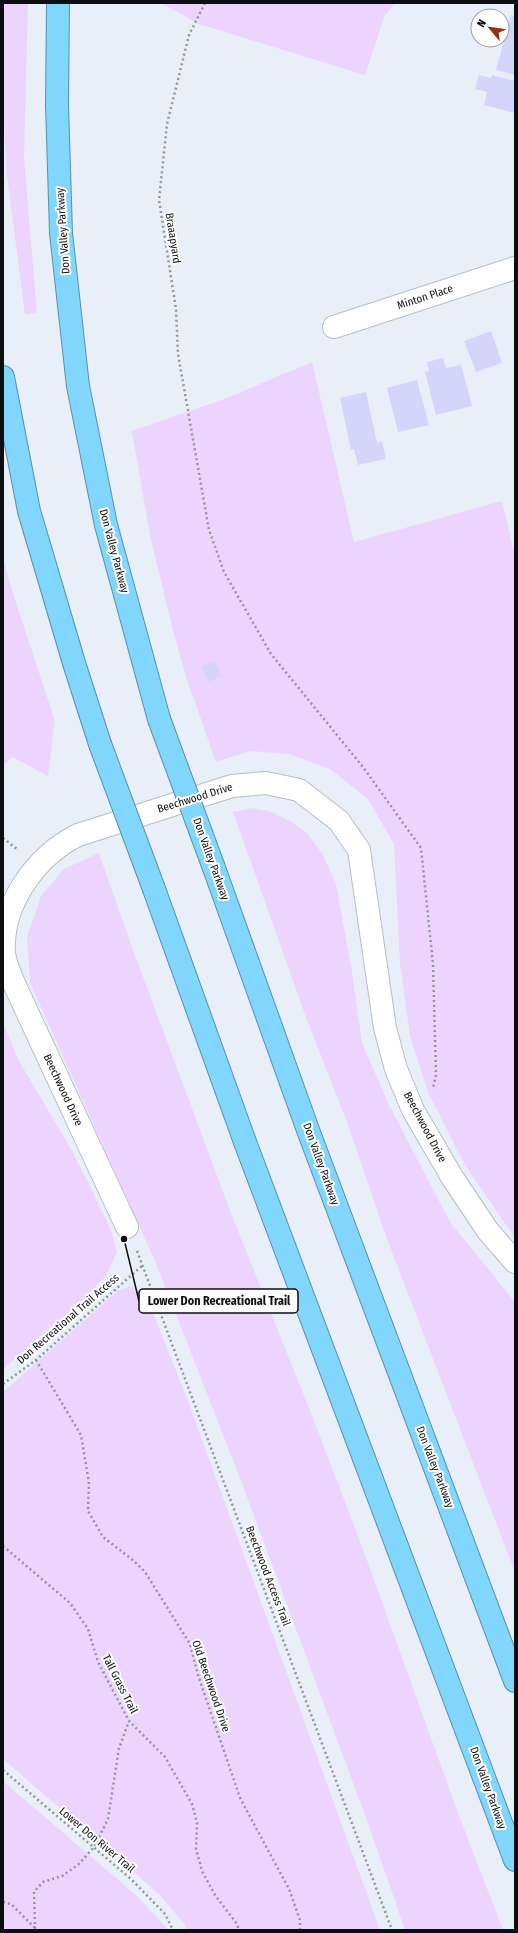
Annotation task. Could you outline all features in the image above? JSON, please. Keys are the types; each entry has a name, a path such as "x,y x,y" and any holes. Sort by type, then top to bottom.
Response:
{"highway":[{"name":"Don Valley Parkway","path":"58,3 57,105 61,233 78,386 106,525 159,719 308,1130 515,1681"},
{"name":"Don Valley Parkway","path":"3,377 29,511 74,663 100,744 245,1142 515,1860"}],"street":[{"name":"Minton Place","path":"334,326 515,268"},
{"name":"Beechwood Drive","path":"127,1227 16,988 4,955 4,936 13,904 38,864 63,843 73,838 232,786 266,783 299,790 339,821 359,850 385,1028 396,1069 412,1110 452,1177 488,1231 515,1262"}],"path":[{"name":"Braaapyard","path":"200,479 178,354 176,309 160,200 167,124 189,35 205,3"},
{"name":"Beechwood Access Trail","path":"127,1227 143,1265 392,1930"},
{"name":"Don Recreational Trail Access","path":"3,1384 36,1360 143,1265"},
{"name":"Old Beechwood Drive","path":"36,1360 80,1435 89,1483 88,1511 102,1537 134,1561 145,1572 190,1644 198,1675 240,1798 289,1889 300,1920 300,1930"},
{"name":"Tall Grass Trail","path":"3,1546 70,1602 88,1629 98,1662 129,1721 165,1757 192,1804 197,1823 196,1849 202,1871 215,1895 239,1930"},
{"path":"36,1930 34,1892 43,1882 62,1876 79,1864 94,1846 108,1819 119,1748 129,1721"},
{"name":"Lower Don River Trail","path":"3,1770 94,1846 132,1880 165,1914 173,1930"},
{"path":"3,1902 12,1904 36,1930"}],"shaded area":[{"path":"3,3 28,3 24,157 37,312 25,315 6,168 3,98"},
{"path":"161,3 395,3 385,15 365,75 199,24"},
{"path":"312,362 354,542 502,501 515,556 515,1238 465,1165 428,1092 410,1036 400,963 394,844 368,799 330,769 289,754 250,751 216,762 186,677 150,536 132,431 227,398"},
{"path":"3,555 9,581 55,721 48,776 12,757 3,766"},
{"path":"251,808 269,811 290,821 307,833 323,855 336,884 352,972 362,1043 389,1105 450,1222 515,1302 515,1572 387,1239 347,1122 307,1020 233,812"},
{"path":"99,853 129,939 229,1208 313,1418 364,1552 458,1813 503,1930 405,1930 369,1826 240,1478 155,1261 30,983 27,937 41,896 64,869"},
{"path":"3,1023 19,1061 71,1149 90,1186 111,1230 117,1252 107,1275 84,1299 3,1369"},
{"path":"131,1286 147,1297 188,1401 380,1930 186,1930 185,1925 160,1895 3,1759 3,1392 119,1290"},
{"path":"3,1781 136,1895 166,1927 167,1930 3,1930"}],"building":[{"path":"511,15 515,16 515,75 496,70 502,48 510,48"},
{"path":"479,75 491,78 492,75 515,81 515,113 484,105 487,92 475,89"},
{"path":"491,331 502,363 476,372 464,341"},
{"path":"443,358 446,368 461,365 472,406 436,415 425,372 429,371 427,362"},
{"path":"417,380 429,425 398,432 387,388"},
{"path":"366,392 377,443 382,441 386,459 358,465 354,449 351,450 340,398"},
{"path":"215,661 221,676 208,682 202,666"}],"place":[{"name":"Lower Don Recreational Trail","path":"124,1239"}]}
